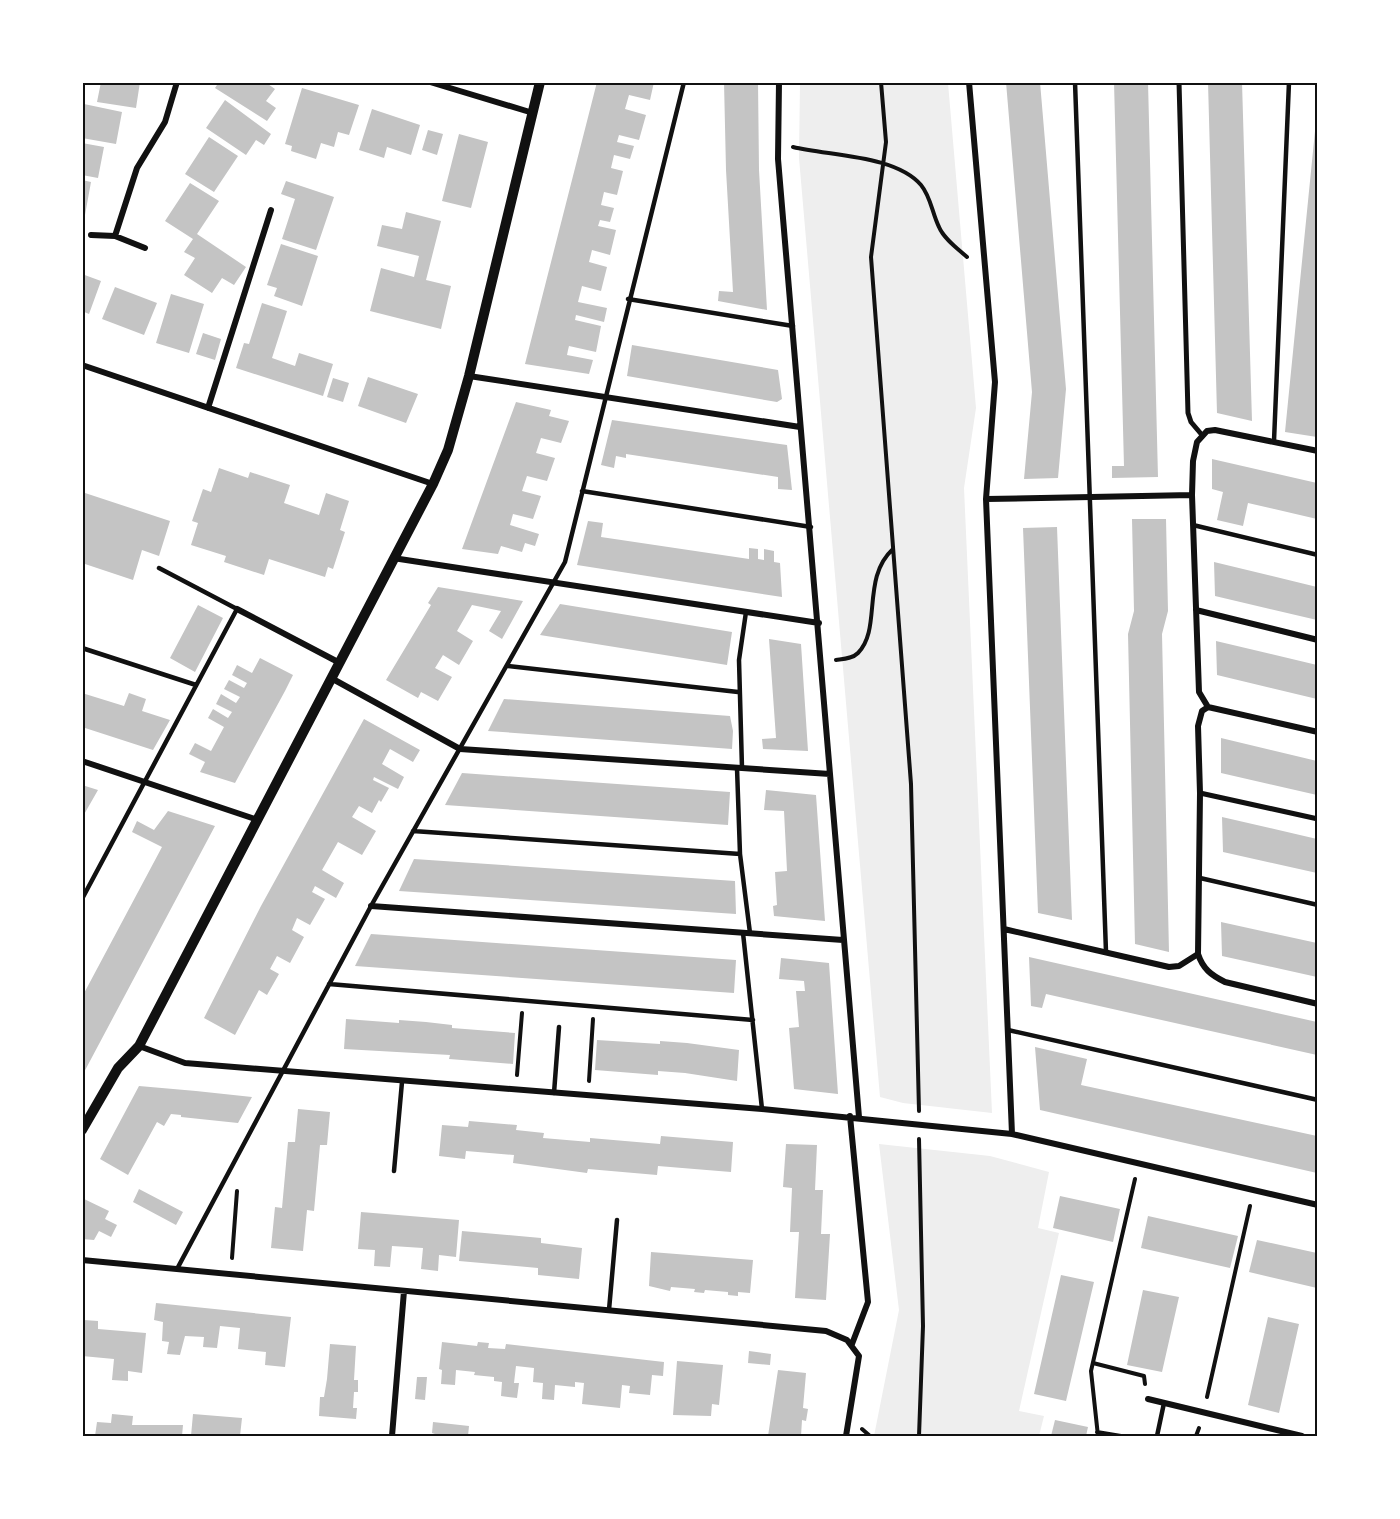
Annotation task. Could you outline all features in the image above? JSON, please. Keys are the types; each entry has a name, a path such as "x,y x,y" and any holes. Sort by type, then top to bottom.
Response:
{"street":[{"path":"115,236 137,168 165,122 177,82"},
{"path":"430,82 533,113"},
{"path":"82,1130 118,1068 139,1046 255,819 433,484 448,450 469,376 540,82"},
{"path":"779,82 778,143 859,1117"},
{"path":"969,82 995,382 986,499 1012,1134"},
{"path":"1179,82 1188,413 1191,422 1202,435"},
{"path":"208,408 271,210"},
{"path":"91,235 115,236 145,248"},
{"path":"82,365 433,484"},
{"path":"469,376 800,427"},
{"path":"1317,451 1215,430 1202,435 1194,451 1192,495 1199,693 1208,707 1317,732"},
{"path":"986,499 1192,495"},
{"path":"392,558 819,623"},
{"path":"237,609 338,662"},
{"path":"1196,610 1317,640"},
{"path":"330,677 460,749 830,774"},
{"path":"1208,707 1202,711 1198,726 1200,793 1198,954 1202,966 1211,976 1225,982 1317,1004"},
{"path":"82,761 255,819"},
{"path":"1200,793 1317,819"},
{"path":"371,906 843,940"},
{"path":"1004,929 1169,967 1179,966 1198,954"},
{"path":"139,1046 185,1063 280,1073 850,1116 1012,1134 1317,1205"},
{"path":"850,1116 868,1302 852,1344"},
{"path":"82,1260 826,1331 852,1344 859,1356 860,1365 846,1437"},
{"path":"392,1437 404,1291"},
{"path":"1148,1399 1302,1437"}],"lane":[{"path":"177,1269 371,906 565,562 628,299 684,82"},
{"path":"1075,82 1106,952"},
{"path":"1274,441 1289,82"},
{"path":"628,299 793,326"},
{"path":"582,490 811,527"},
{"path":"1193,525 1317,555"},
{"path":"82,900 237,609 159,568"},
{"path":"746,612 739,660 738,692 740,854 762,1109"},
{"path":"82,648 196,685"},
{"path":"508,666 738,692"},
{"path":"413,831 740,854"},
{"path":"1200,878 1317,905"},
{"path":"329,984 753,1020"},
{"path":"554,1093 559,1027"},
{"path":"1008,1030 1317,1100"},
{"path":"394,1171 402,1082"},
{"path":"609,1310 617,1220"},
{"path":"1157,1437 1164,1403"}],"path":[{"path":"880,82 886,142 885,165 871,257 911,784 919,1114"},
{"path":"778,143 818,153 842,155 906,172 920,184 928,196 939,229 986,275"},
{"path":"822,663 851,658 858,653 867,638 874,583 882,559 893,549"},
{"path":"516,1090 523,1000"},
{"path":"587,1096 594,1006"},
{"path":"919,1138 923,1326 919,1437"},
{"path":"1121,1437 1097,1434 1091,1386 1093,1363 1138,1164"},
{"path":"231,1274 238,1183"},
{"path":"1196,1437 1254,1190"},
{"path":"1093,1363 1144,1376 1148,1399"}],"shaded area":[{"path":"800,83 948,83 976,408 964,488 992,1113 903,1103 880,1097 799,158"},
{"path":"879,1144 990,1156 1049,1172 1038,1228 1059,1233 1019,1411 1044,1416 1039,1436 874,1436 899,1310"}],"building":[{"path":"101,82 140,82 136,108 97,102"},
{"path":"219,82 265,82 275,89 266,101 276,108 267,121 215,88"},
{"path":"597,82 654,82 650,100 629,95 625,109 646,115 639,140 619,135 617,142 634,146 630,159 614,155 611,168 623,171 617,195 604,192 601,205 614,208 610,222 600,220 598,226 616,230 610,255 592,250 589,262 607,267 601,291 582,286 578,302 607,308 604,322 576,315 575,320 601,326 596,352 569,346 567,355 593,360 589,374 525,364"},
{"path":"724,82 758,82 759,170 767,310 718,301 719,291 733,292"},
{"path":"1006,82 1040,82 1066,389 1058,478 1024,479 1032,392"},
{"path":"1114,82 1148,82 1158,477 1112,478 1112,466 1124,466"},
{"path":"1208,82 1242,82 1252,421 1217,413"},
{"path":"302,88 359,105 349,135 338,132 334,147 321,143 316,159 291,151 292,146 285,144"},
{"path":"225,100 271,134 264,145 256,140 246,155 206,128"},
{"path":"84,104 122,112 116,144 82,138"},
{"path":"372,109 420,125 411,155 387,147 384,158 359,150"},
{"path":"1317,121 1317,437 1285,432"},
{"path":"428,130 443,134 437,155 422,150"},
{"path":"459,134 488,142 471,208 442,201"},
{"path":"209,137 238,156 214,192 185,174"},
{"path":"82,143 104,147 98,178 82,175"},
{"path":"82,180 91,182 85,215 82,214"},
{"path":"286,181 334,197 316,250 282,239 295,199 281,194"},
{"path":"190,183 219,201 197,234 246,267 234,285 222,278 212,293 184,275 195,258 184,252 193,239 165,221"},
{"path":"406,212 441,221 426,280 451,286 441,329 370,311 381,268 414,277 419,256 377,246 382,225 402,229"},
{"path":"281,244 318,256 302,306 274,296 277,288 267,285"},
{"path":"82,274 101,281 89,314 82,311"},
{"path":"115,287 157,303 144,335 102,319"},
{"path":"171,294 204,304 189,353 156,343"},
{"path":"262,303 287,311 272,358 295,366 299,353 333,364 323,396 236,368 244,343 249,344"},
{"path":"203,333 221,339 215,360 196,354"},
{"path":"632,345 778,370 782,399 777,402 627,376"},
{"path":"368,377 418,394 406,423 358,406"},
{"path":"333,378 349,383 343,402 327,397"},
{"path":"516,402 551,410 549,416 569,421 561,443 541,438 536,453 555,458 547,481 527,476 522,491 541,496 533,519 513,514 510,525 539,534 535,546 525,543 522,552 501,546 498,554 462,549"},
{"path":"612,420 787,445 792,490 778,489 778,477 626,454 626,458 616,456 614,468 601,465"},
{"path":"1212,459 1317,483 1317,519 1248,503 1243,526 1217,520 1223,492 1212,489"},
{"path":"219,468 248,478 250,472 290,485 284,503 319,515 326,493 349,501 340,530 345,532 333,569 328,567 325,577 269,559 264,575 224,562 226,556 191,545 198,523 192,521 203,489 211,492"},
{"path":"82,492 170,521 159,556 142,550 133,580 82,563"},
{"path":"1132,519 1166,519 1168,611 1162,634 1169,952 1135,944 1128,634 1134,611"},
{"path":"588,521 603,523 601,537 749,559 749,548 758,549 758,559 764,560 764,549 774,551 774,562 780,563 782,597 577,565"},
{"path":"1057,527 1072,920 1038,913 1023,528"},
{"path":"1214,562 1317,587 1317,620 1215,596"},
{"path":"438,587 523,601 502,639 489,631 501,611 472,605 457,631 473,641 459,665 443,655 435,668 452,677 438,701 421,692 418,698 386,680 431,605 428,603"},
{"path":"560,604 732,632 727,665 540,635"},
{"path":"198,605 223,618 195,672 170,658"},
{"path":"769,639 801,644 808,751 763,749 762,739 776,738"},
{"path":"1216,641 1317,665 1317,699 1217,675"},
{"path":"260,658 293,675 285,691 235,783 200,772 205,762 189,754 195,743 211,751 224,727 208,718 213,709 228,718 232,712 216,704 221,694 236,703 240,697 224,689 229,680 244,688 247,683 232,675 237,665 252,673"},
{"path":"82,693 124,706 129,693 146,699 142,711 170,720 153,750 82,727"},
{"path":"504,699 730,716 733,731 732,749 488,731"},
{"path":"364,719 420,750 413,762 390,749 382,764 404,777 398,789 374,777 373,780 389,788 372,813 359,806 352,817 376,831 362,855 338,842 322,870 344,883 336,898 315,886 312,892 325,899 310,925 297,918 292,930 304,937 290,963 277,956 270,969 279,974 267,995 259,990 235,1035 204,1018 261,906"},
{"path":"1221,738 1317,761 1317,795 1221,773"},
{"path":"462,773 730,792 728,825 445,805"},
{"path":"82,785 98,790 82,818"},
{"path":"766,790 816,795 825,921 774,916 773,906 777,905 775,872 787,871 784,811 764,810"},
{"path":"168,811 215,826 82,1076 82,997 162,847 132,832 137,821 154,830"},
{"path":"1222,817 1317,839 1317,873 1223,852"},
{"path":"414,859 735,881 736,914 399,891"},
{"path":"1221,922 1317,943 1317,977 1222,956"},
{"path":"371,934 736,960 734,993 355,966"},
{"path":"1029,957 1317,1022 1317,1055 1046,994 1042,1008 1031,1006"},
{"path":"781,958 829,963 838,1094 794,1089 789,1028 799,1027 796,991 805,991 804,981 779,979"},
{"path":"346,1019 399,1023 399,1020 426,1022 452,1025 452,1028 515,1033 513,1064 449,1059 450,1055 344,1049"},
{"path":"597,1040 660,1044 660,1041 739,1050 737,1081 685,1073 658,1071 658,1075 595,1070"},
{"path":"1035,1047 1087,1059 1081,1085 1317,1136 1317,1173 1040,1110"},
{"path":"139,1086 252,1097 238,1123 171,1114 164,1126 157,1122 128,1175 100,1159"},
{"path":"298,1109 330,1112 327,1145 320,1145 314,1211 307,1210 303,1251 271,1248 275,1207 282,1208 288,1142 295,1142"},
{"path":"469,1121 517,1125 516,1130 544,1133 543,1138 590,1142 590,1138 660,1144 661,1136 733,1142 731,1172 658,1166 657,1175 588,1169 587,1173 513,1163 514,1155 466,1151 465,1159 439,1156 442,1125 468,1127"},
{"path":"786,1144 817,1145 815,1190 823,1190 821,1234 830,1234 826,1300 795,1298 799,1232 790,1232 792,1188 783,1187"},
{"path":"139,1189 183,1212 176,1225 133,1202"},
{"path":"1060,1196 1120,1209 1113,1242 1053,1228"},
{"path":"82,1198 109,1211 105,1219 117,1225 111,1237 99,1231 94,1240 82,1239"},
{"path":"361,1212 459,1220 456,1257 439,1255 438,1271 421,1269 423,1248 392,1246 390,1267 374,1266 375,1250 358,1249"},
{"path":"1148,1216 1238,1236 1230,1268 1141,1248"},
{"path":"462,1231 541,1238 541,1243 582,1248 579,1279 538,1275 538,1268 459,1261"},
{"path":"1257,1240 1317,1253 1317,1288 1249,1272"},
{"path":"651,1252 753,1260 750,1293 738,1292 738,1296 728,1295 728,1292 705,1290 704,1293 694,1292 695,1289 671,1287 670,1291 649,1286"},
{"path":"1061,1275 1094,1282 1066,1401 1034,1394"},
{"path":"1143,1290 1179,1297 1162,1372 1127,1365"},
{"path":"156,1303 291,1317 285,1367 265,1365 266,1352 238,1349 240,1328 220,1326 217,1348 203,1347 204,1337 185,1336 180,1355 167,1354 169,1342 162,1341 163,1322 154,1320"},
{"path":"1268,1317 1299,1324 1279,1413 1248,1405"},
{"path":"84,1320 98,1321 98,1329 146,1333 142,1373 128,1371 128,1381 112,1380 114,1359 82,1356"},
{"path":"442,1342 477,1346 478,1342 489,1343 488,1348 505,1349 506,1344 664,1362 663,1376 652,1375 650,1395 629,1393 630,1386 622,1385 620,1408 582,1404 584,1383 575,1382 575,1387 555,1385 554,1400 542,1399 543,1383 533,1382 534,1368 516,1366 514,1383 519,1383 517,1398 501,1396 502,1382 494,1381 494,1377 474,1375 475,1372 456,1370 455,1385 441,1384 442,1370 439,1369"},
{"path":"330,1344 356,1346 354,1380 358,1380 358,1392 354,1392 353,1408 357,1408 356,1419 319,1416 320,1397 324,1397 327,1379"},
{"path":"749,1351 771,1354 770,1365 748,1363"},
{"path":"677,1361 723,1365 719,1405 712,1404 711,1416 673,1415"},
{"path":"778,1370 806,1373 803,1408 808,1409 806,1421 802,1420 801,1436 768,1436"},
{"path":"417,1377 427,1377 425,1400 415,1399"},
{"path":"112,1414 133,1416 132,1425 183,1425 182,1436 95,1436 97,1422 111,1423"},
{"path":"193,1414 242,1418 240,1436 191,1436"},
{"path":"1055,1420 1088,1427 1086,1436 1051,1436"},
{"path":"433,1422 469,1426 468,1436 435,1436 432,1433"}]}
